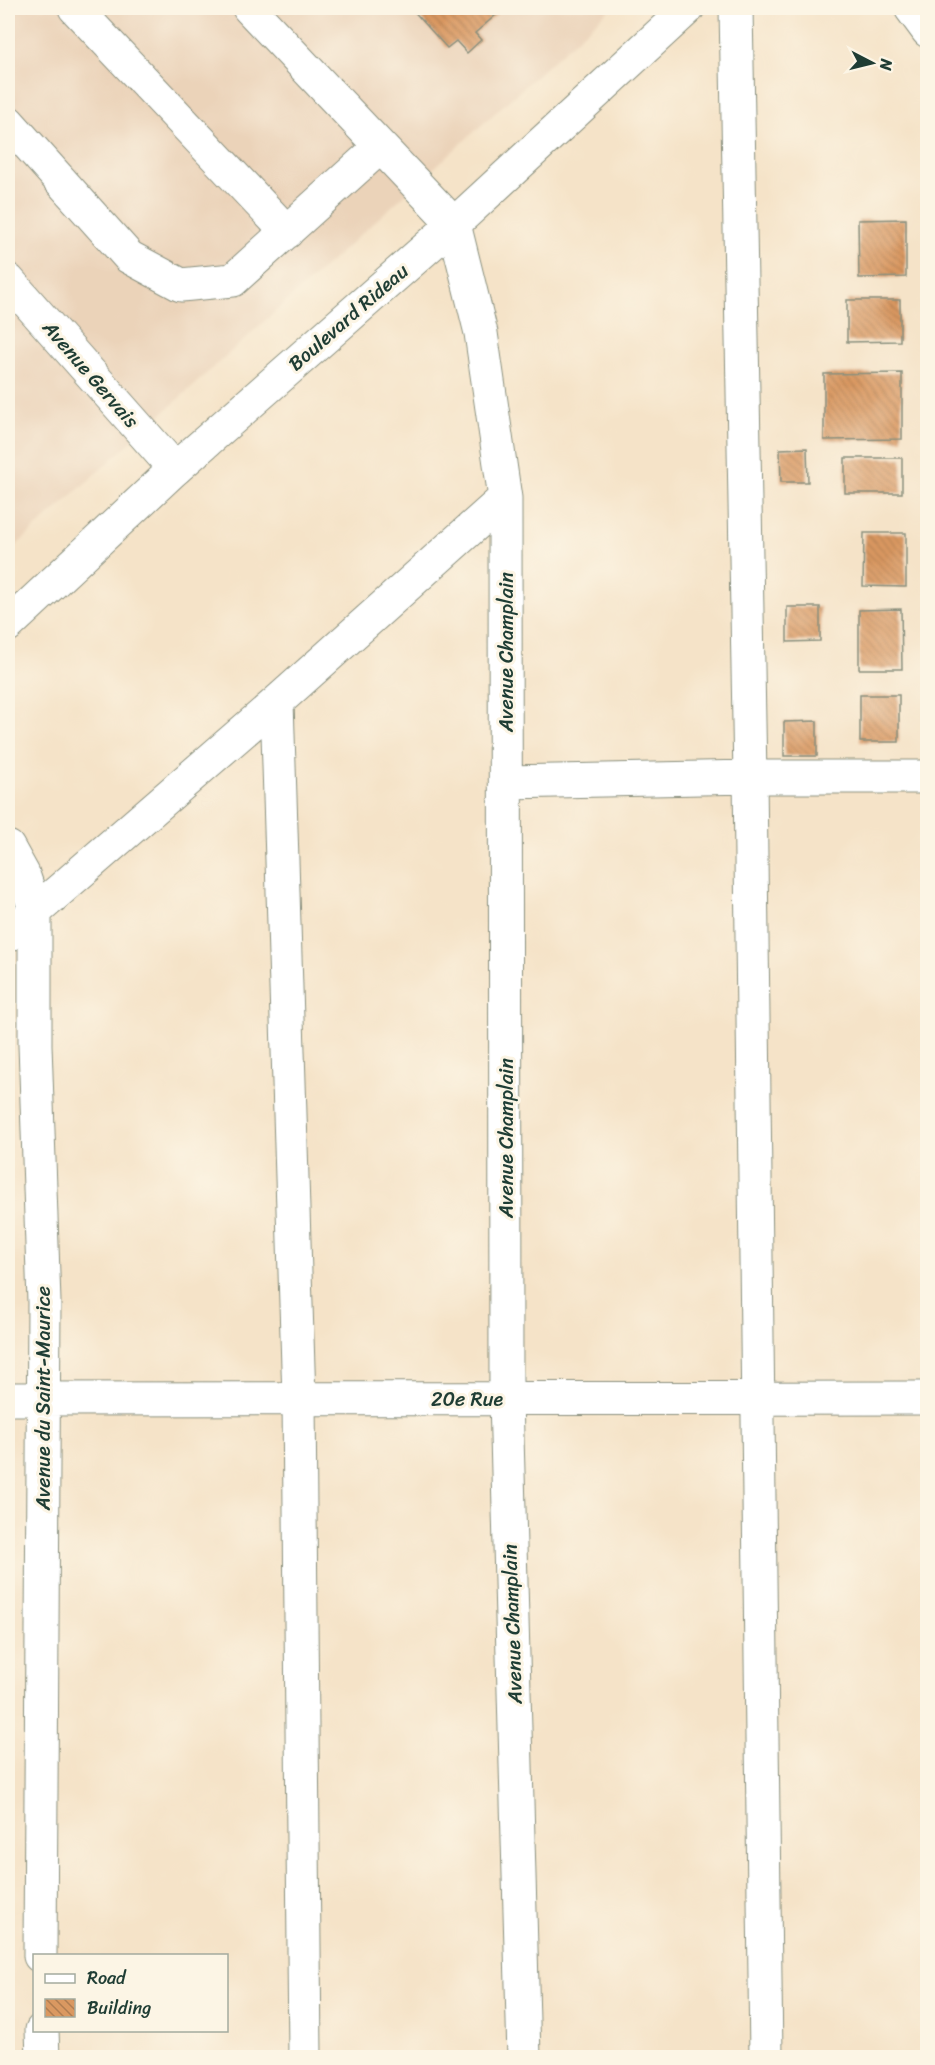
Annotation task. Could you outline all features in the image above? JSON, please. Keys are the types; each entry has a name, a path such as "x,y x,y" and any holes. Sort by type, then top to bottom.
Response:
{"street":[{"path":"75,8 287,232"},
{"path":"249,8 454,224"},
{"name":"Boulevard Rideau","path":"8,625 175,469 454,224 688,8"},
{"path":"736,8 750,777 766,2058"},
{"path":"911,8 927,31"},
{"path":"8,122 129,257 181,285 233,280 380,147"},
{"name":"Avenue Champlain","path":"454,224 481,333 505,498 506,1399 524,2058"},
{"name":"Avenue Gervais","path":"8,280 175,469"},
{"path":"8,935 35,909 277,702 505,498"},
{"path":"277,702 298,1399 305,2058"},
{"path":"507,782 750,777 927,777"},
{"name":"Avenue du Saint-Maurice","path":"8,847 23,874 35,909 35,1045 44,1302 40,1954"},
{"name":"20e Rue","path":"8,1400 927,1398"},
{"path":"42,2032 43,2058"}],"shaded area":[{"path":"8,8 611,8 8,553"}],"building":[{"path":"411,8 504,8 475,33 481,40 467,53 456,41 447,48"},
{"path":"906,219 906,277 859,278 858,220"},
{"path":"847,300 900,300 900,341 847,342"},
{"path":"902,373 902,439 824,440 824,374"},
{"path":"807,448 808,482 781,482 780,449"},
{"path":"845,458 902,458 902,493 845,493"},
{"path":"864,533 906,533 906,587 863,586"},
{"path":"787,607 820,607 820,641 787,642"},
{"path":"901,609 902,669 859,669 859,610"},
{"path":"860,695 899,695 899,742 860,742"},
{"path":"817,721 817,756 784,756 784,722"}]}
